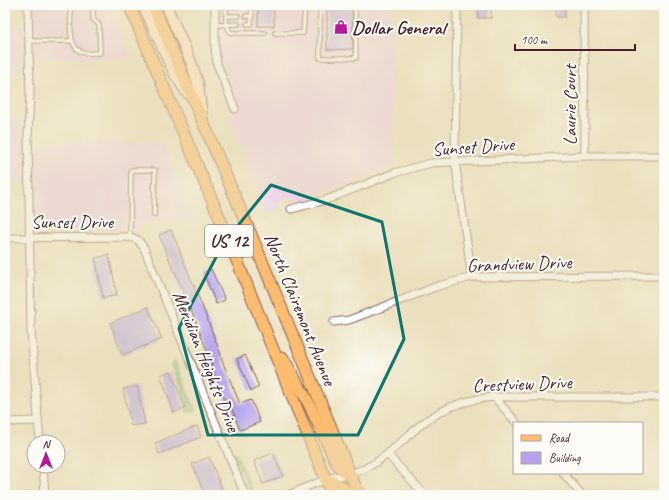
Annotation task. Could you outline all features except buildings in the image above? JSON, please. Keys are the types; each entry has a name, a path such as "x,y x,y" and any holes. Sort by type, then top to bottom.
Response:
{"main road":[{"name":"US 12","path":"129,5 223,226 332,495"},
{"path":"143,5 175,75 197,108"},
{"name":"North Clairemont Avenue","path":"154,5 359,495"},
{"path":"166,5 191,62 198,83 203,121"},
{"path":"268,335 306,398 337,464 344,472 350,474"},
{"path":"326,480 333,481 343,487 348,495"}],"street":[{"path":"28,5 30,93 28,136 31,331 39,434"},
{"path":"457,5 455,161 472,277"},
{"name":"Laurie Court","path":"584,5 585,156"},
{"path":"215,6 214,48 217,64 235,109"},
{"name":"Sunset Drive","path":"291,209 326,200 394,173 431,163 585,156 664,156"},
{"name":"Sunset Drive","path":"5,238 130,236 138,240"},
{"name":"Meridian Heights Drive","path":"138,240 144,248 245,495"},
{"name":"Grandview Drive","path":"334,322 349,320 412,295 472,277 664,276"},
{"path":"494,397 516,422"},
{"name":"Crestview Drive","path":"288,495 326,480 366,468 388,455 410,433 440,412 463,402 477,398 664,397"},
{"path":"5,422 38,421"},
{"path":"388,455 425,495"},
{"path":"44,474 45,495"},
{"path":"563,474 582,495"}],"lane":[{"path":"71,5 71,40 75,48 82,53 100,53 99,25 93,19 93,5"},
{"path":"275,33 303,32 305,5"},
{"path":"320,5 320,58 356,58 356,5"},
{"path":"215,6 238,6"},
{"path":"226,6 226,24 231,33 265,33"},
{"path":"246,6 251,6 252,16 249,24 251,33"},
{"path":"226,16 238,16"},
{"path":"246,16 252,16"},
{"path":"215,25 238,24"},
{"path":"29,41 71,40"},
{"path":"130,236 131,170 155,170 154,215"}],"highlighted area":[{"path":"271,185 382,222 404,339 358,435 208,435 179,328 223,244"}],"shaded area":[{"path":"31,5 110,5 131,59 21,59 21,74 5,74 5,26 31,26"},
{"path":"221,5 392,5 395,166 305,201 292,197 286,197 279,202 277,210 268,213 228,113 241,108 222,63 220,48"},
{"path":"5,117 21,118 21,142 162,142 196,223 141,223 139,234 125,230 45,231 36,228 34,223 33,182 5,182"}],"green space":[{"path":"175,361 186,387 182,389 171,363"},
{"path":"186,389 196,411 187,412 186,409 189,407 182,390"},
{"path":"236,453 254,495 251,495 234,455"}],"place":[{"name":"Dollar General","path":"341,27"}]}
